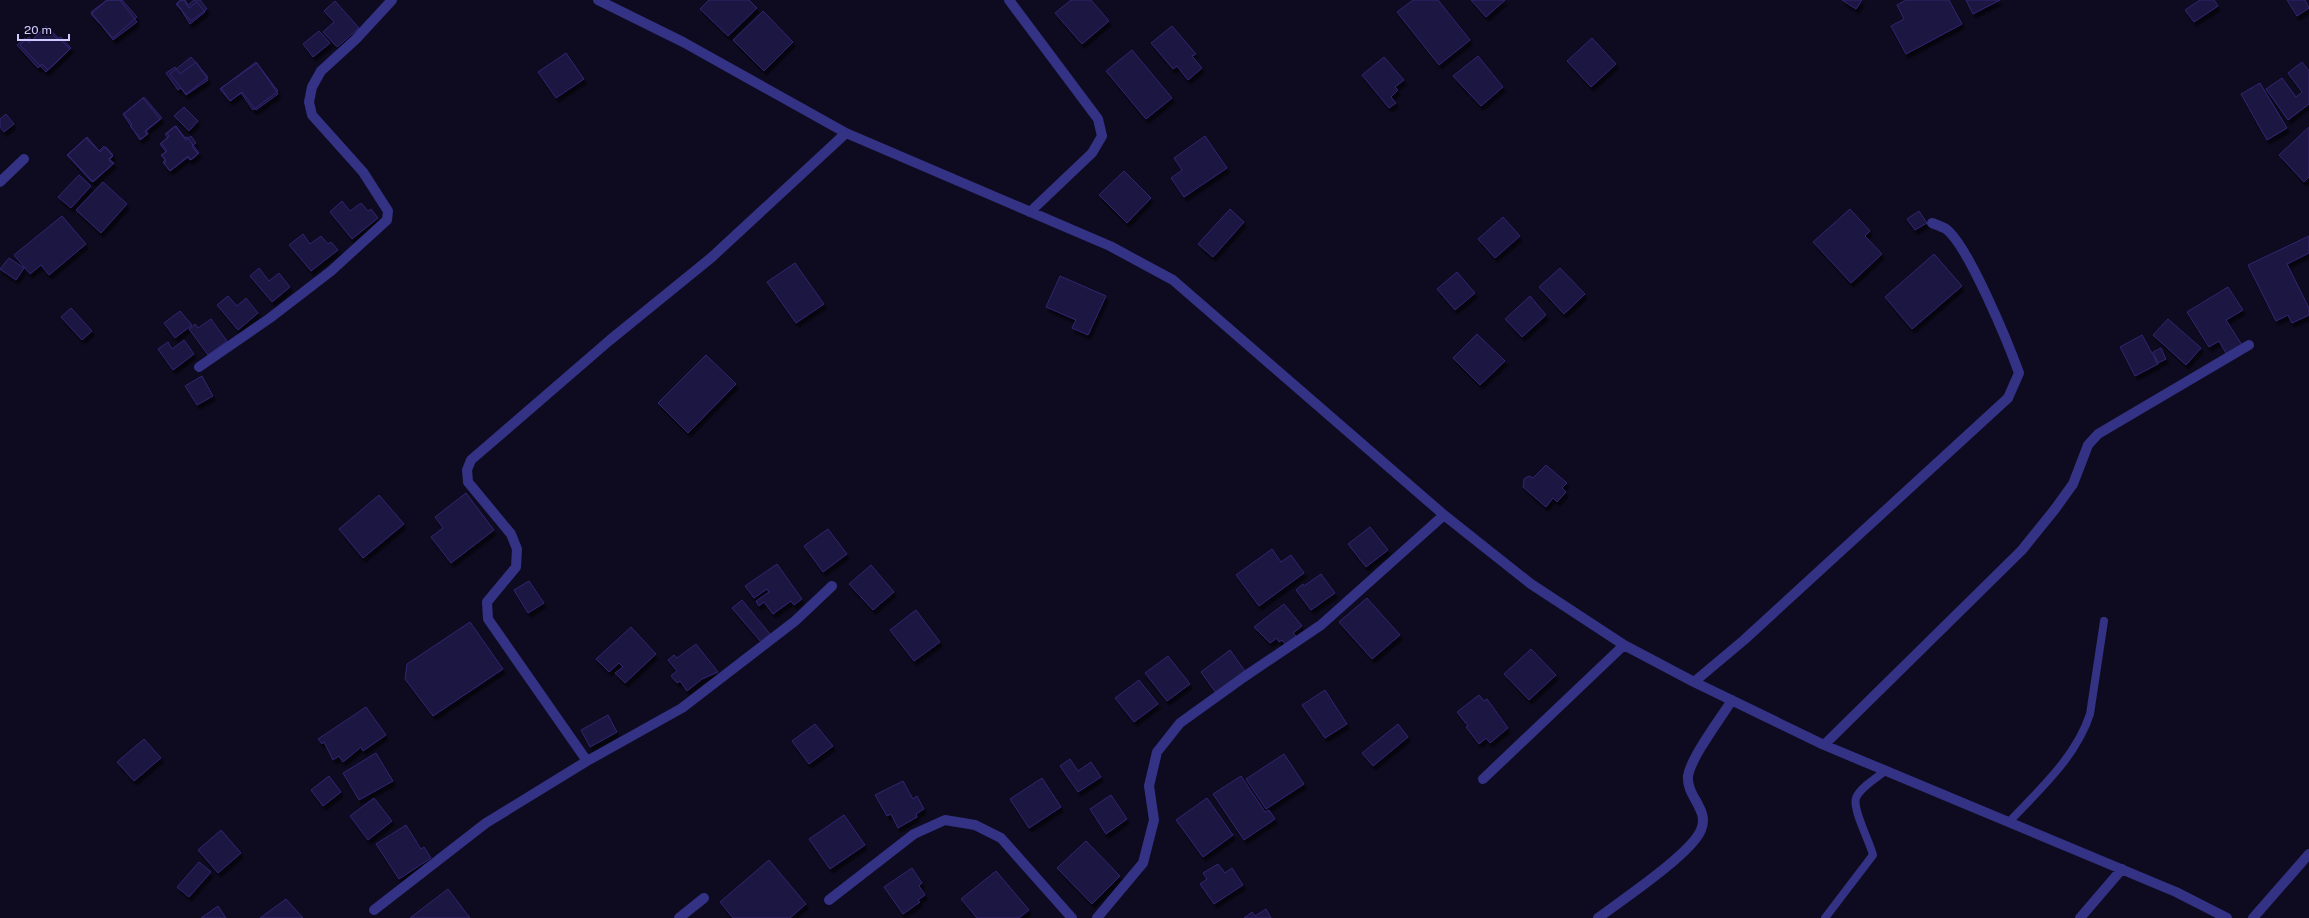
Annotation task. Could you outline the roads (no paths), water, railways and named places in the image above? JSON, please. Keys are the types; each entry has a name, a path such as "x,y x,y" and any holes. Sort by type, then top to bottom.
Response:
{"street":[{"path":"199,367 270,318 331,271 387,220 388,211 367,178 312,115 309,102 312,87 321,71 356,39 392,0"},
{"path":"598,0 683,42 846,133 1110,246 1173,280 1444,515 1531,584 1624,645 1694,682 1824,745 2010,821 2176,892 2227,918"},
{"path":"1009,0 1098,119 1102,136 1092,153 1030,212"},
{"path":"587,761 488,619 487,602 516,567 517,549 511,534 468,482 467,470 471,460 610,340 712,257 846,133"},
{"path":"0,182 24,160"},
{"path":"1694,682 1744,640 2008,398 2018,373 2010,348 1962,249 1947,229 1932,223"},
{"path":"1824,745 2022,550 2056,509 2073,484 2088,445 2098,434 2249,345"},
{"path":"1097,918 1143,863 1154,820 1149,786 1157,752 1180,723 1244,676 1321,625 1444,515"},
{"path":"374,910 486,823 587,761 682,708 795,621 832,586"},
{"path":"1483,779 1624,645"},
{"path":"1598,918 1690,848 1702,829 1702,812 1689,788 1688,776 1694,760 1732,700"},
{"path":"829,900 914,834 945,820 975,825 1001,838 1072,918"},
{"path":"2253,918 2309,854"},
{"path":"2080,918 2122,869"},
{"path":"679,918 704,898"}],"lane":[{"path":"2010,821 2043,787 2072,750 2086,725 2104,621"},
{"path":"1825,918 1873,855 1870,843 1855,807 1856,799 1861,790 1886,770"}]}
